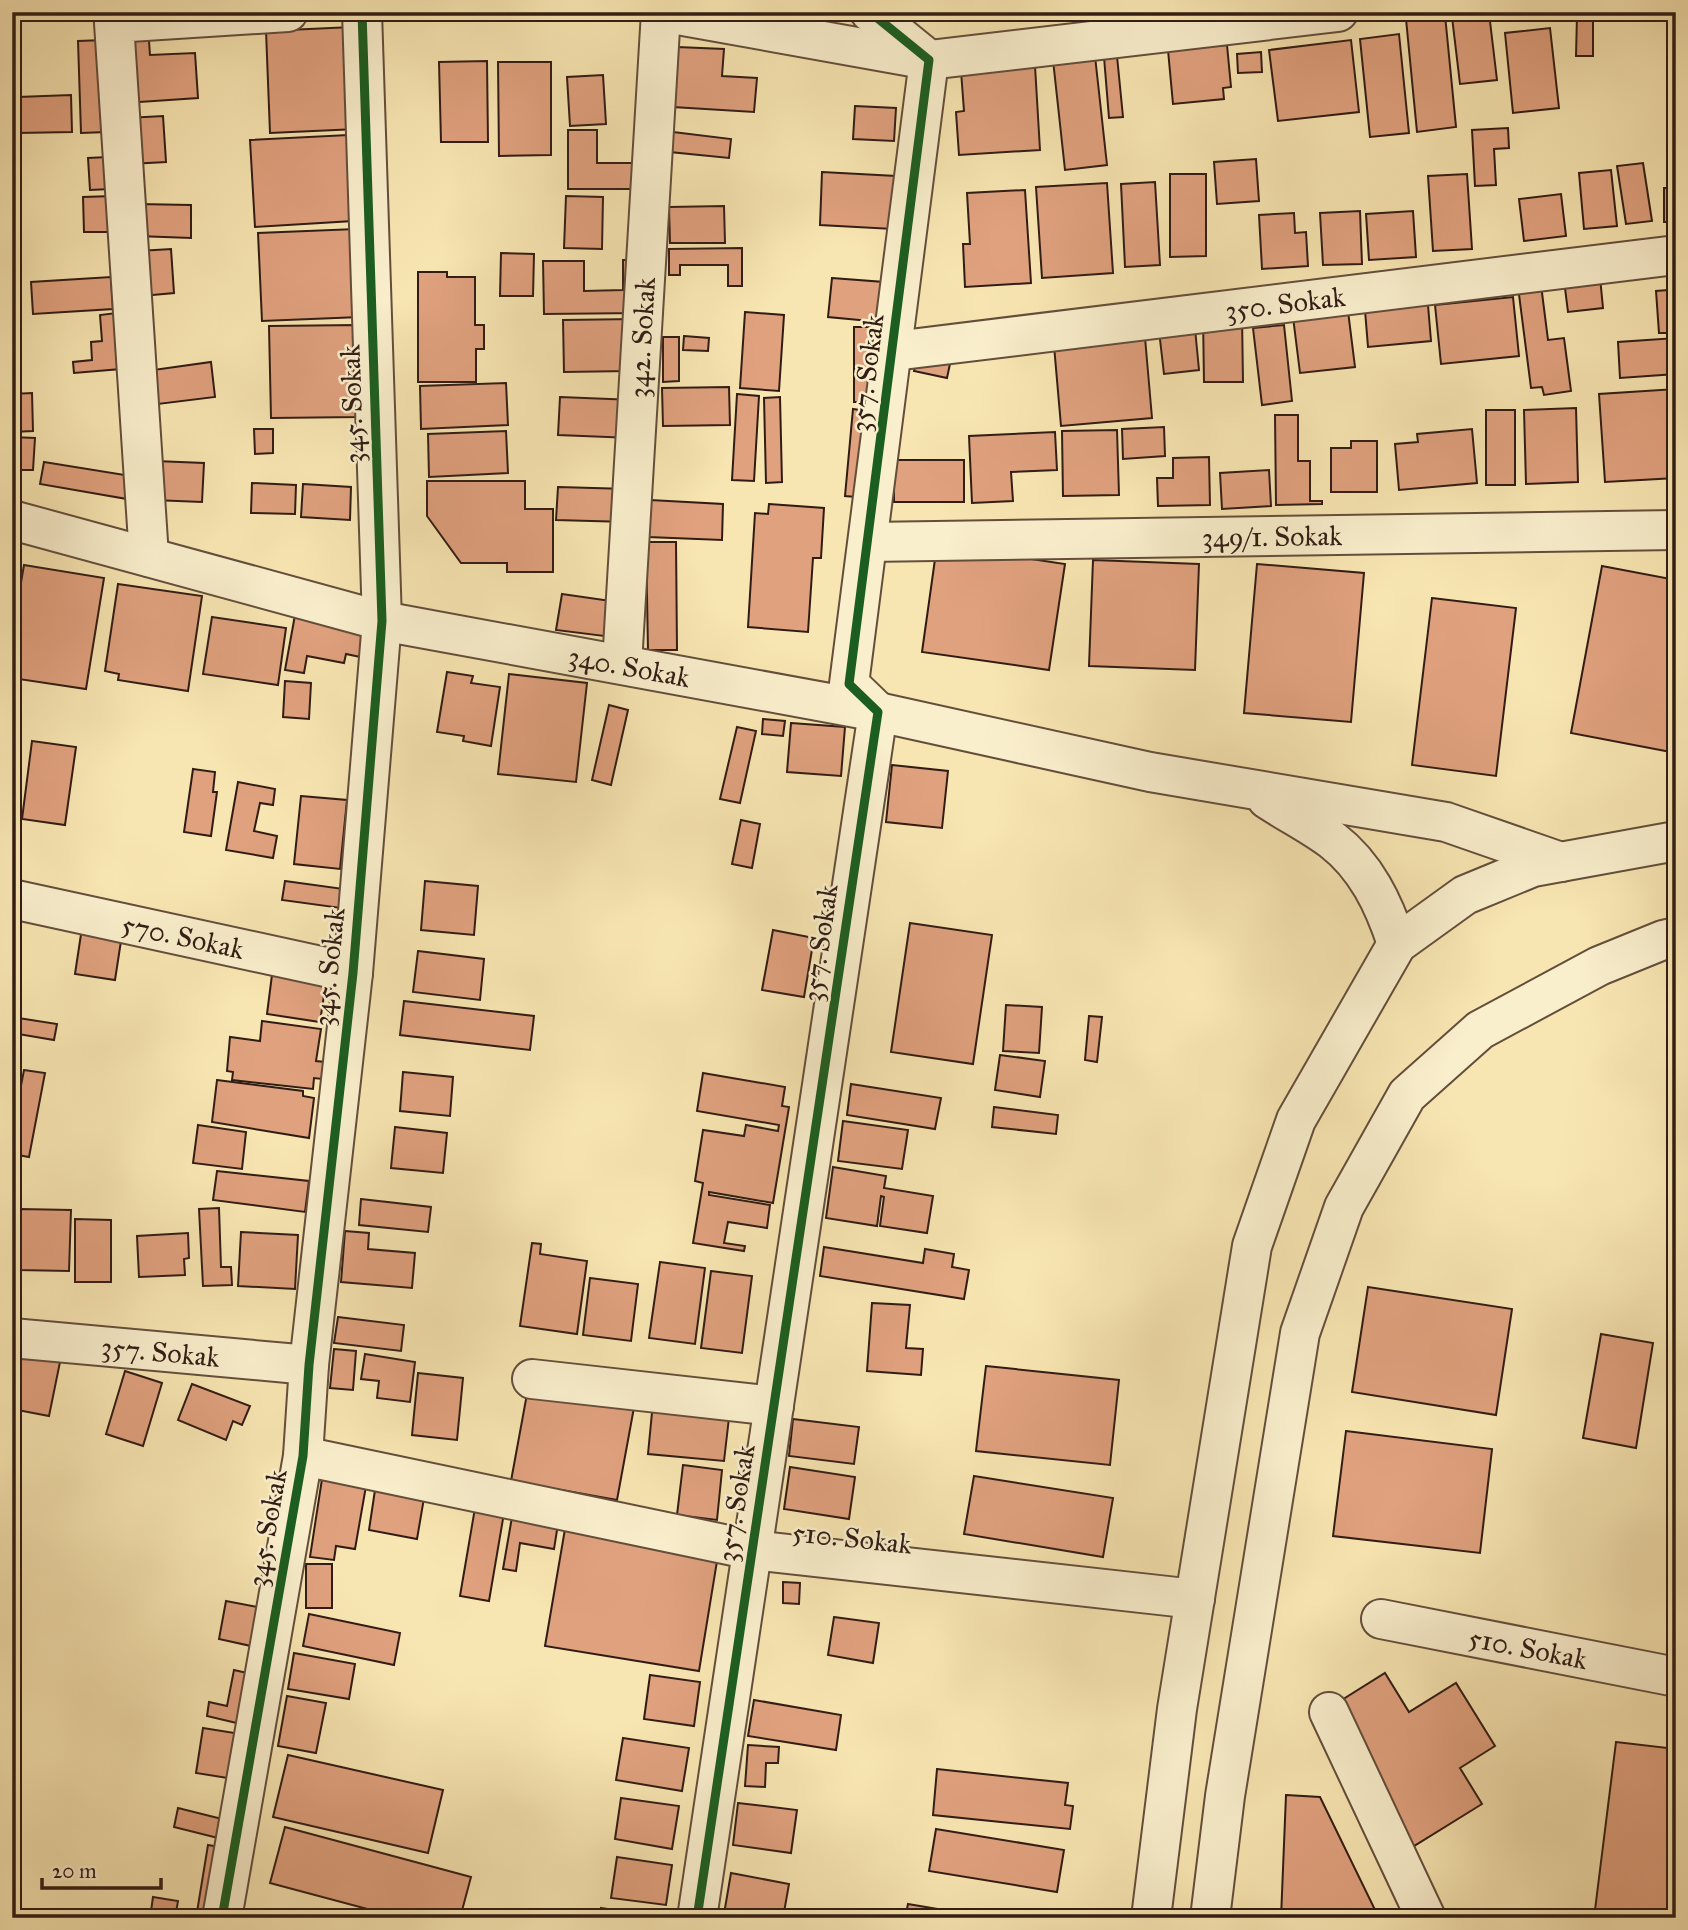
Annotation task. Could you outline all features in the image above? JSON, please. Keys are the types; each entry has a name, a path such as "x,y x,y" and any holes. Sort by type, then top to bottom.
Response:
{"street":[{"path":"149,557 114,23 164,15 288,12"},
{"name":"345. Sokak","path":"222,1918 303,1456 309,1365 353,973 382,621 362,12"},
{"path":"661,12 929,60 1338,12"},
{"name":"342. Sokak","path":"622,664 661,12"},
{"path":"870,12 929,60"},
{"name":"357. Sokak","path":"697,1918 878,712 849,684 894,351 929,60"},
{"name":"350. Sokak","path":"894,351 1676,255"},
{"name":"340. Sokak","path":"12,520 382,621 878,712 1150,772 1446,822 1561,862"},
{"name":"349/1. Sokak","path":"868,542 1676,530"},
{"path":"1253,791 1331,840 1351,857 1386,909 1397,944"},
{"path":"1151,1918 1177,1709 1252,1246 1296,1120 1397,944 1465,894 1533,867 1676,841"},
{"name":"570. Sokak","path":"12,900 353,973"},
{"path":"1210,1918 1225,1796 1300,1333 1344,1206 1407,1095 1480,1030 1599,966 1676,937"},
{"name":"357. Sokak","path":"12,1338 309,1365"},
{"path":"532,1379 774,1406"},
{"name":"510. Sokak","path":"303,1456 752,1550 1195,1599"},
{"name":"510. Sokak","path":"1381,1619 1676,1677"},
{"path":"1329,1712 1426,1918"}],"building":[{"path":"1489,13 1497,80 1460,84 1452,17"},
{"path":"1445,15 1456,127 1417,132 1406,19"},
{"path":"1577,15 1593,15 1593,56 1576,56"},
{"path":"148,27 150,55 195,53 198,98 125,103 121,29"},
{"path":"352,27 357,129 270,133 266,31"},
{"path":"1550,28 1559,108 1513,113 1505,33"},
{"path":"1399,34 1409,133 1370,137 1360,39"},
{"path":"104,40 107,132 81,133 78,41"},
{"path":"1351,40 1359,112 1278,121 1269,50"},
{"path":"1227,45 1231,87 1223,88 1224,99 1173,104 1168,50"},
{"path":"677,47 724,49 722,76 757,78 754,112 673,107"},
{"path":"1261,52 1262,72 1238,73 1237,54"},
{"path":"1095,56 1107,165 1065,170 1053,60"},
{"path":"1117,56 1123,117 1109,118 1104,57"},
{"path":"487,61 488,142 441,142 439,62"},
{"path":"498,62 551,62 551,155 499,156"},
{"path":"1035,66 1040,150 959,155 956,112 964,111 961,71"},
{"path":"603,75 606,124 570,126 567,77"},
{"path":"71,95 72,132 18,133 18,97"},
{"path":"855,106 896,108 894,141 853,139"},
{"path":"163,116 166,162 130,164 127,118"},
{"path":"1508,128 1509,148 1494,149 1496,185 1475,186 1472,130"},
{"path":"568,130 597,130 597,163 642,163 641,189 568,189"},
{"path":"673,132 731,139 729,158 670,152"},
{"path":"348,135 353,221 255,227 250,140"},
{"path":"108,157 110,189 90,190 88,158"},
{"path":"1256,159 1259,201 1217,204 1214,162"},
{"path":"1643,163 1652,221 1626,224 1617,166"},
{"path":"1611,170 1617,226 1584,229 1579,173"},
{"path":"822,172 896,176 893,229 820,225"},
{"path":"1170,174 1206,174 1206,256 1170,257"},
{"path":"1467,174 1472,249 1433,251 1428,176"},
{"path":"1155,182 1160,265 1125,267 1121,184"},
{"path":"1107,183 1113,273 1042,278 1036,187"},
{"path":"1664,188 1676,188 1676,222 1664,222"},
{"path":"1025,190 1031,283 965,287 963,244 970,244 967,193"},
{"path":"1561,194 1566,236 1524,241 1519,199"},
{"path":"113,196 113,232 84,232 83,197"},
{"path":"566,196 603,197 602,249 564,248"},
{"path":"138,204 191,205 191,238 137,236"},
{"path":"724,206 725,243 670,243 669,207"},
{"path":"1360,211 1362,264 1323,265 1320,213"},
{"path":"1413,211 1416,257 1369,260 1366,214"},
{"path":"1294,213 1295,233 1306,232 1308,266 1262,269 1259,215"},
{"path":"356,229 360,317 262,321 258,233"},
{"path":"742,248 742,286 728,286 728,265 680,265 680,275 669,275 669,249"},
{"path":"171,249 174,293 142,296 139,251"},
{"path":"501,253 534,254 533,296 500,296"},
{"path":"623,260 640,260 640,313 544,314 543,261 584,261 584,291 623,290"},
{"path":"1599,267 1603,308 1568,312 1563,272"},
{"path":"15,269 17,312 12,312 12,270"},
{"path":"418,272 447,272 447,277 475,277 475,325 484,325 484,349 476,349 476,382 418,382"},
{"path":"111,277 113,309 33,314 31,282"},
{"path":"1540,277 1548,340 1564,338 1571,391 1544,395 1542,387 1531,388 1517,279"},
{"path":"832,278 884,282 880,322 828,317"},
{"path":"1668,290 1671,333 1659,333 1656,291"},
{"path":"1427,293 1431,341 1368,347 1364,298"},
{"path":"1513,297 1519,356 1441,364 1435,305"},
{"path":"1347,303 1355,367 1300,373 1292,309"},
{"path":"745,312 784,315 779,391 740,388"},
{"path":"116,313 121,369 74,373 73,362 92,360 91,342 102,341 100,315"},
{"path":"1203,316 1242,316 1243,382 1204,382"},
{"path":"1194,318 1199,370 1164,374 1158,322"},
{"path":"636,319 629,371 564,372 563,320"},
{"path":"357,325 359,417 271,418 269,326"},
{"path":"1284,325 1292,401 1262,405 1253,328"},
{"path":"1144,326 1152,418 1061,426 1053,334"},
{"path":"854,327 877,327 877,402 854,402"},
{"path":"684,336 709,338 708,351 683,350"},
{"path":"663,337 679,337 679,381 663,382"},
{"path":"1676,338 1676,374 1620,378 1618,342"},
{"path":"918,352 951,359 947,378 914,371"},
{"path":"211,362 215,397 150,405 146,371"},
{"path":"506,383 508,425 421,429 420,386"},
{"path":"729,387 730,425 663,426 662,388"},
{"path":"1676,389 1676,478 1605,482 1599,394"},
{"path":"32,393 33,431 12,432 12,394"},
{"path":"737,394 759,396 754,481 732,480"},
{"path":"560,397 634,400 632,438 558,435"},
{"path":"780,397 782,482 766,483 764,398"},
{"path":"1576,408 1578,482 1526,484 1524,410"},
{"path":"853,409 876,412 868,498 845,496"},
{"path":"1486,410 1515,410 1515,485 1486,485"},
{"path":"1275,415 1298,415 1298,461 1310,461 1310,501 1322,501 1322,504 1276,505"},
{"path":"1164,427 1165,456 1123,459 1122,429"},
{"path":"254,429 273,429 273,453 255,454"},
{"path":"1472,429 1477,483 1399,490 1395,444 1418,442 1417,434"},
{"path":"1117,430 1119,495 1063,496 1062,431"},
{"path":"506,431 508,473 429,477 428,434"},
{"path":"1055,432 1057,470 1011,472 1013,501 972,503 969,436"},
{"path":"12,437 35,438 33,470 12,470"},
{"path":"1351,441 1377,441 1377,492 1331,492 1331,448 1351,448"},
{"path":"1209,457 1210,505 1158,506 1157,478 1173,478 1173,458"},
{"path":"894,460 964,460 964,502 894,502"},
{"path":"155,461 204,463 202,502 153,500"},
{"path":"44,462 131,476 127,499 40,484"},
{"path":"1269,470 1271,506 1222,509 1220,473"},
{"path":"427,481 525,481 525,509 553,509 553,572 507,572 507,563 461,563 427,516"},
{"path":"252,483 296,485 295,514 251,513"},
{"path":"303,484 351,487 350,520 301,517"},
{"path":"558,487 628,489 627,522 556,520"},
{"path":"650,500 723,504 722,540 648,537"},
{"path":"769,504 824,508 821,558 813,558 808,632 748,627 755,513 768,514"},
{"path":"646,542 676,542 677,650 648,650"},
{"path":"937,545 1065,564 1049,670 922,652"},
{"path":"1093,560 1199,564 1195,670 1089,666"},
{"path":"1257,564 1364,573 1351,722 1244,713"},
{"path":"24,565 104,578 86,689 12,678 12,635"},
{"path":"1602,566 1676,580 1676,753 1571,733"},
{"path":"118,584 202,596 188,691 118,680 119,674 105,671"},
{"path":"562,594 625,603 620,638 556,630"},
{"path":"1432,598 1516,608 1496,776 1412,765"},
{"path":"295,615 370,628 365,658 346,654 344,663 307,656 304,673 285,670"},
{"path":"212,617 286,628 278,685 203,674"},
{"path":"447,672 473,676 471,683 500,687 491,746 463,741 464,736 437,732"},
{"path":"509,674 587,683 576,782 498,774"},
{"path":"285,681 311,683 309,719 283,717"},
{"path":"609,705 628,710 611,785 592,780"},
{"path":"763,719 785,721 783,736 762,734"},
{"path":"791,723 845,727 841,776 787,772"},
{"path":"737,727 756,731 740,803 720,799"},
{"path":"32,741 76,747 65,825 22,819"},
{"path":"892,765 948,771 942,828 886,822"},
{"path":"193,769 215,772 213,792 217,792 211,836 184,832"},
{"path":"238,782 275,789 273,805 260,803 254,831 277,836 273,858 226,850"},
{"path":"301,796 347,800 340,869 294,864"},
{"path":"741,820 760,824 752,868 732,864"},
{"path":"285,881 351,890 348,909 282,900"},
{"path":"425,881 478,886 474,935 421,930"},
{"path":"83,921 123,928 115,980 75,974"},
{"path":"910,923 992,935 973,1064 891,1052"},
{"path":"773,930 814,938 804,997 762,990"},
{"path":"418,951 484,959 480,1000 413,992"},
{"path":"273,967 327,975 320,1022 267,1014"},
{"path":"404,1001 534,1016 530,1050 400,1035"},
{"path":"1006,1005 1042,1007 1039,1053 1003,1051"},
{"path":"1089,1016 1102,1017 1097,1062 1085,1060"},
{"path":"12,1017 57,1024 54,1040 12,1033"},
{"path":"262,1021 321,1029 316,1061 325,1062 322,1079 314,1078 313,1089 232,1080 233,1072 227,1071 230,1037 260,1041"},
{"path":"1000,1055 1045,1061 1040,1097 995,1090"},
{"path":"24,1070 45,1073 29,1157 12,1154 12,1132"},
{"path":"403,1072 453,1077 450,1116 400,1111"},
{"path":"703,1073 785,1087 782,1106 789,1107 773,1203 709,1192 709,1195 770,1205 767,1228 728,1222 724,1243 745,1246 744,1251 693,1243 703,1183 695,1181 703,1130 744,1136 746,1125 778,1131 779,1125 697,1111"},
{"path":"217,1080 303,1091 303,1096 314,1098 309,1138 212,1122"},
{"path":"851,1084 941,1098 935,1129 847,1115"},
{"path":"994,1107 1058,1115 1056,1134 992,1127"},
{"path":"843,1121 908,1130 902,1169 838,1161"},
{"path":"198,1125 246,1132 242,1169 193,1163"},
{"path":"395,1127 447,1133 443,1173 391,1168"},
{"path":"833,1167 886,1176 884,1188 933,1196 927,1233 880,1226 884,1197 881,1196 877,1226 826,1218"},
{"path":"217,1171 309,1181 305,1212 213,1200"},
{"path":"361,1199 431,1207 428,1232 359,1225"},
{"path":"219,1208 221,1267 231,1267 232,1285 203,1286 199,1209"},
{"path":"20,1209 71,1210 69,1271 18,1270"},
{"path":"75,1219 111,1220 111,1282 75,1282"},
{"path":"345,1231 369,1233 368,1249 415,1253 412,1288 341,1282"},
{"path":"241,1232 298,1235 295,1289 238,1286"},
{"path":"188,1233 189,1258 184,1259 185,1275 139,1277 137,1236"},
{"path":"532,1243 541,1244 540,1254 587,1261 577,1334 520,1326"},
{"path":"824,1247 923,1263 925,1249 954,1254 952,1267 969,1270 964,1299 820,1276"},
{"path":"660,1262 705,1268 695,1344 649,1338"},
{"path":"711,1271 752,1276 742,1353 701,1348"},
{"path":"590,1278 638,1284 631,1341 583,1335"},
{"path":"1368,1287 1512,1309 1496,1415 1352,1392"},
{"path":"872,1303 910,1305 906,1348 923,1349 921,1375 867,1371"},
{"path":"338,1317 404,1325 401,1351 334,1343"},
{"path":"1601,1334 1653,1343 1636,1448 1583,1438"},
{"path":"334,1349 356,1351 353,1390 330,1388"},
{"path":"19,1353 60,1362 49,1416 12,1409 12,1386"},
{"path":"365,1354 415,1362 410,1402 377,1398 379,1381 361,1379"},
{"path":"986,1366 1119,1380 1110,1465 976,1451"},
{"path":"125,1371 162,1383 143,1446 106,1434"},
{"path":"418,1373 463,1378 457,1440 412,1435"},
{"path":"529,1383 635,1402 617,1500 511,1481"},
{"path":"192,1384 250,1406 242,1425 233,1421 226,1440 178,1420"},
{"path":"653,1402 730,1409 724,1461 648,1454"},
{"path":"793,1419 859,1427 854,1464 789,1456"},
{"path":"1346,1431 1492,1449 1480,1553 1333,1536"},
{"path":"683,1465 722,1470 717,1520 677,1515"},
{"path":"790,1467 855,1477 849,1519 784,1509"},
{"path":"974,1476 1113,1498 1103,1557 964,1534"},
{"path":"322,1479 366,1486 355,1549 336,1546 334,1560 310,1557"},
{"path":"375,1490 424,1498 417,1539 369,1530"},
{"path":"475,1508 504,1513 489,1601 460,1596"},
{"path":"512,1517 558,1524 554,1549 520,1543 516,1571 503,1569"},
{"path":"565,1529 718,1555 699,1671 545,1646"},
{"path":"306,1564 332,1564 332,1608 306,1608"},
{"path":"783,1582 800,1583 799,1604 783,1603"},
{"path":"226,1601 268,1609 260,1648 219,1639"},
{"path":"309,1614 400,1633 394,1665 303,1646"},
{"path":"834,1617 879,1623 873,1663 828,1655"},
{"path":"294,1653 355,1664 349,1699 288,1689"},
{"path":"234,1670 256,1675 245,1725 207,1716 209,1702 227,1706"},
{"path":"1385,1673 1409,1712 1456,1683 1495,1746 1460,1768 1482,1804 1414,1846 1329,1708"},
{"path":"650,1675 700,1682 694,1726 644,1719"},
{"path":"287,1696 326,1703 316,1753 278,1746"},
{"path":"754,1700 841,1715 836,1750 748,1736"},
{"path":"203,1728 241,1734 234,1779 196,1773"},
{"path":"623,1738 689,1748 682,1791 616,1780"},
{"path":"1616,1742 1667,1748 1668,1742 1676,1743 1676,1918 1594,1918"},
{"path":"748,1745 779,1747 778,1763 766,1763 765,1787 745,1786"},
{"path":"288,1755 443,1790 428,1853 273,1817"},
{"path":"937,1769 1068,1783 1065,1805 1073,1806 1070,1829 933,1815"},
{"path":"1286,1795 1320,1797 1379,1918 1281,1918"},
{"path":"621,1798 679,1806 672,1849 615,1839"},
{"path":"738,1803 797,1810 791,1853 733,1845"},
{"path":"178,1808 230,1821 226,1840 174,1827"},
{"path":"285,1827 471,1877 460,1918 401,1918 270,1883"},
{"path":"936,1829 1064,1850 1057,1892 929,1871"},
{"path":"208,1845 226,1848 215,1918 196,1918"},
{"path":"617,1857 672,1865 666,1905 611,1898"},
{"path":"731,1873 789,1884 783,1918 745,1918 724,1914"},
{"path":"153,1897 178,1901 175,1918 150,1918"},
{"path":"908,1904 991,1918 905,1918"},
{"path":"601,1908 662,1917 662,1918 599,1918"}],"cycle path":[{"path":"222,1918 303,1456 309,1365 353,973 382,621 362,12"},
{"path":"697,1918 878,712 849,684 929,60 870,12"}]}
